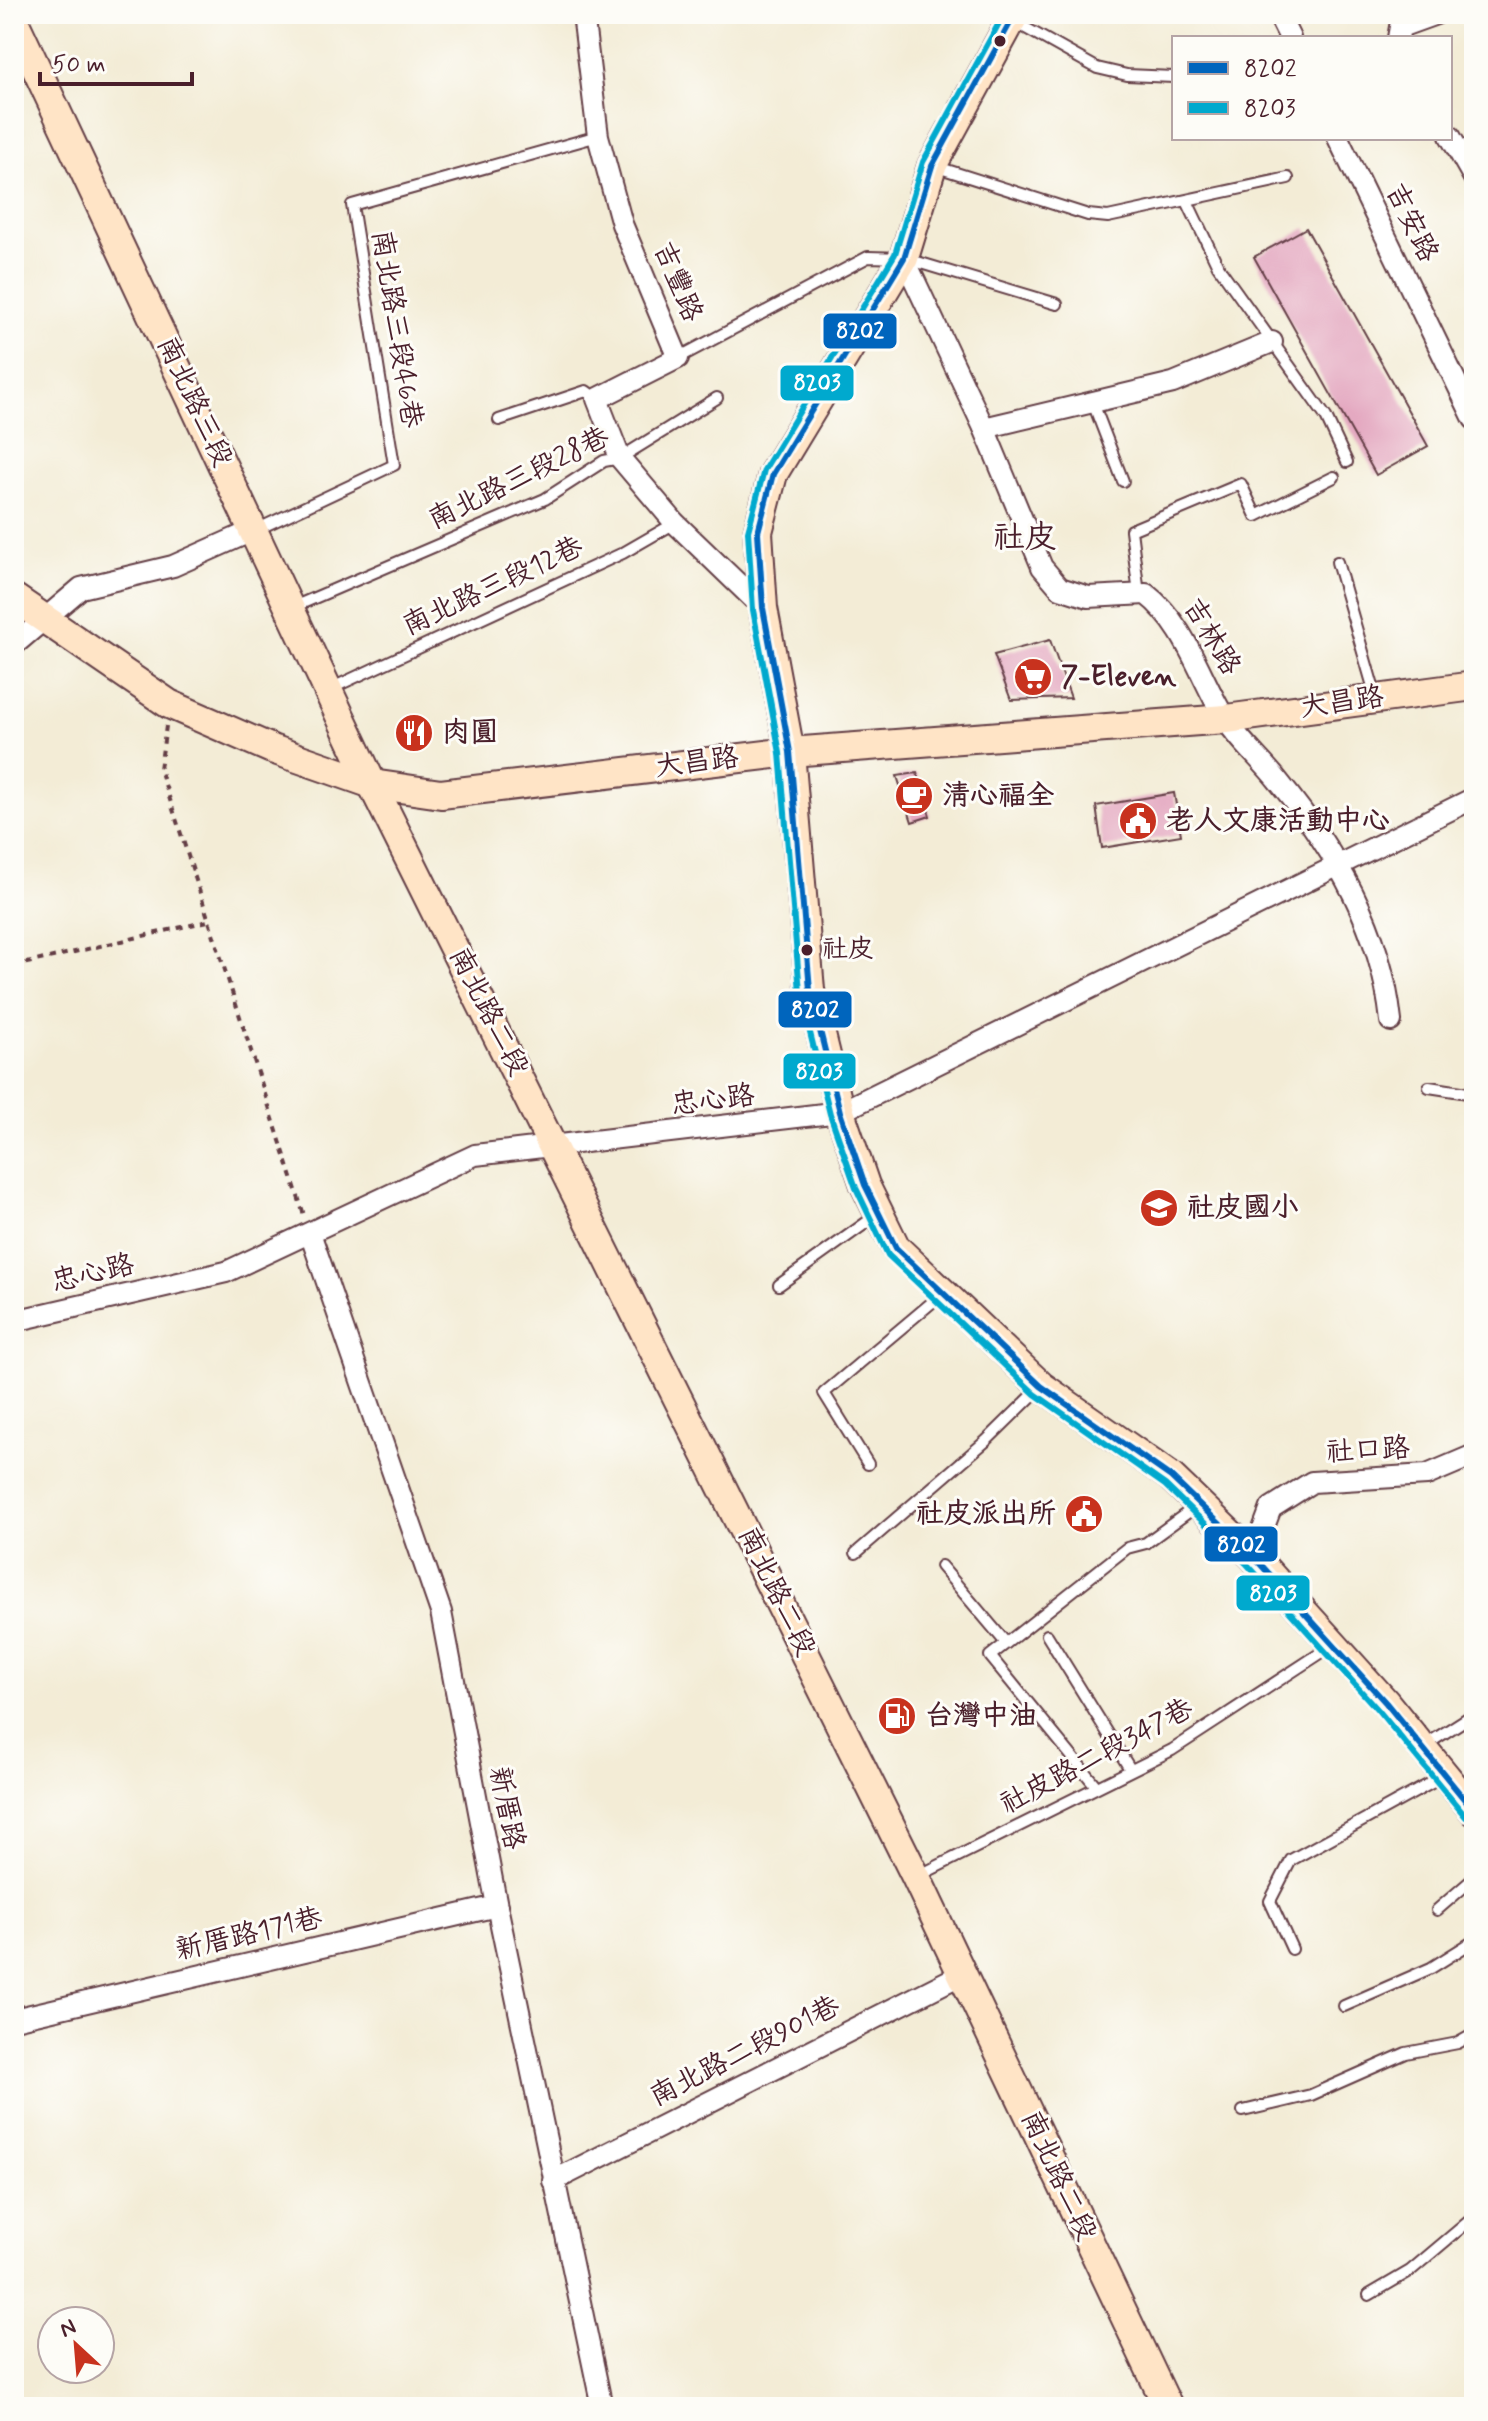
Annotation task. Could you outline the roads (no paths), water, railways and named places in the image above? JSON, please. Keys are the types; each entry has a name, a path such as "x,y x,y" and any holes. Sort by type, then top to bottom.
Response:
{"street":[{"name":"吉豐路","path":"583,14 598,136 622,224 678,358 597,399"},
{"path":"1278,14 1289,36"},
{"path":"1398,36 1400,27 1436,14"},
{"path":"1013,17 932,166 904,258 773,474 758,532 763,608 790,752 810,990 840,1112 865,1185 896,1248 1041,1386 1171,1477 1253,1556 1334,1645 1474,1811"},
{"name":"南北路三段","path":"14,21 372,784"},
{"name":"吉安路","path":"1339,140 1474,417"},
{"path":"1452,140 1474,178"},
{"name":"吉林路","path":"904,258 984,428 1042,567 1060,588 1088,597 1146,594 1162,606 1183,637 1226,719 1310,821 1340,866 1372,932 1386,977 1391,1021"},
{"path":"984,428 1173,383 1272,342"},
{"path":"597,399 620,458 675,523 763,608"},
{"path":"14,645 81,588 173,566 254,530"},
{"name":"大昌路","path":"14,598 169,704 272,749 372,784 441,794 790,752 1226,719 1474,686"},
{"name":"南北路二段","path":"372,784 555,1144 916,1877 1168,2407"},
{"name":"忠心路","path":"14,1321 226,1272 475,1155 555,1144 685,1133 840,1112 1474,798"},
{"name":"新厝路","path":"310,1233 441,1612 497,1906 602,2407"},
{"name":"社口路","path":"1253,1556 1271,1508 1312,1482 1427,1475 1474,1455"},
{"name":"新厝路171巷","path":"14,2019 497,1906"},
{"name":"南北路二段901巷","path":"553,2181 962,1974"}],"lane":[{"path":"1013,17 1097,68 1127,75 1172,77"},
{"name":"南北路三段46巷","path":"254,530 394,465 352,205 598,136"},
{"path":"932,166 1088,215 1108,217 1288,178"},
{"path":"1187,201 1218,266 1326,417 1347,462"},
{"path":"678,358 868,257 904,258 1057,304"},
{"path":"499,420 586,391 597,399"},
{"name":"南北路三段28巷","path":"290,609 545,499 604,461 620,458 717,398"},
{"path":"1093,403 1123,481"},
{"path":"1139,594 1131,530 1241,484 1256,516 1334,477"},
{"name":"南北路三段12巷","path":"329,690 623,553 675,523"},
{"path":"1337,562 1377,699"},
{"path":"1429,1087 1474,1094"},
{"path":"779,1285 879,1214"},
{"path":"868,1464 824,1393 943,1294"},
{"path":"856,1553 986,1441 1041,1386"},
{"path":"1096,1786 990,1656 1127,1548 1146,1543 1199,1504"},
{"path":"941,1566 1006,1643"},
{"path":"1047,1635 1130,1769"},
{"name":"社皮路二段347巷","path":"916,1877 1172,1750 1334,1645"},
{"path":"1422,1747 1474,1714"},
{"path":"1292,1949 1270,1901 1291,1860 1445,1775"},
{"path":"1437,1910 1474,1878"},
{"path":"1344,2006 1431,1968 1474,1941"},
{"path":"1243,2111 1311,2095 1406,2053 1458,2043 1474,2034"},
{"path":"1369,2295 1410,2271 1474,2217"}],"place":[{"name":"7-Eleven","path":"1033,677"},
{"name":"肉圓","path":"414,733"},
{"name":"清心福全","path":"914,796"},
{"name":"老人文康活動中心","path":"1138,821"},
{"name":"社皮","path":"807,950"},
{"name":"社皮國小","path":"1159,1208"},
{"name":"社皮派出所","path":"1084,1514"},
{"name":"台灣中油","path":"897,1716"}],"district":[{"name":"社皮","path":"1025,538"}]}
